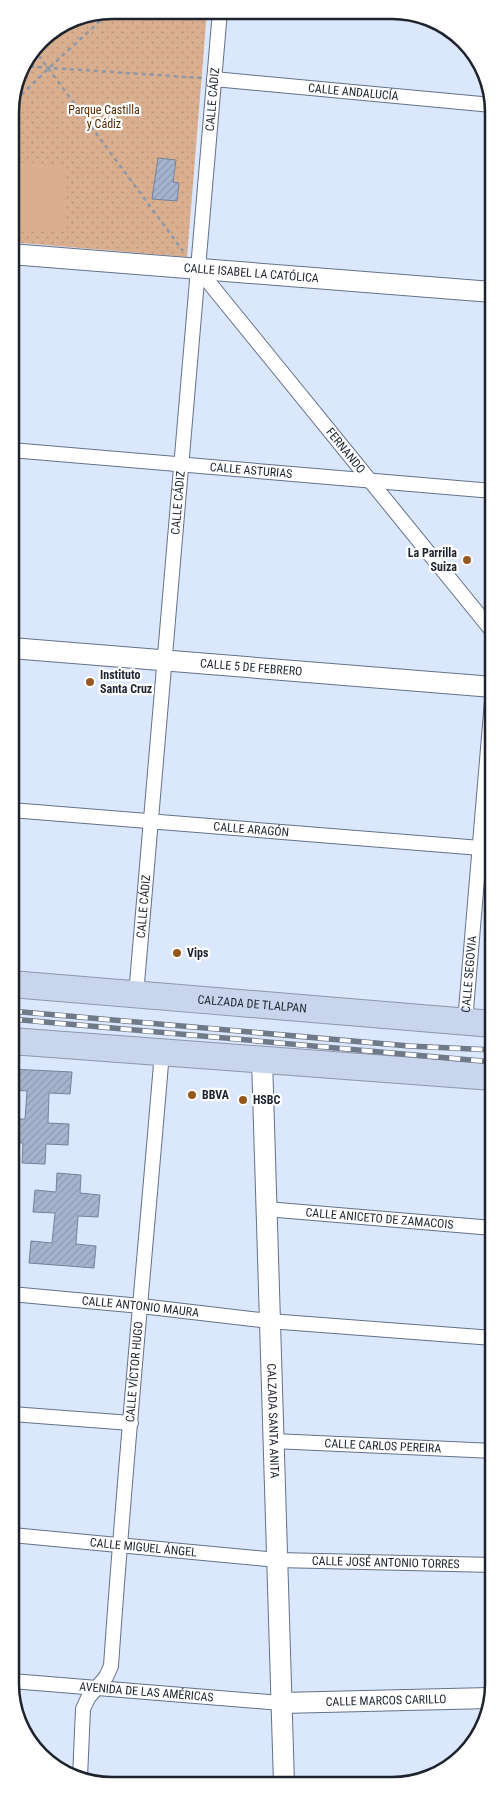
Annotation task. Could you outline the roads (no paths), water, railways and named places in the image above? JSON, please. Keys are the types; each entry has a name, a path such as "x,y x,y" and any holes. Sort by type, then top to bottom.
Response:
{"highway":[{"name":"CALZADA DE TLALPAN","path":"19,985 485,1023"},
{"path":"19,1042 485,1076"}],"street":[{"name":"CALLE CÁDIZ","path":"136,995 219,19"},
{"name":"CALLE ANDALUCÍA","path":"214,79 484,104"},
{"name":"CALLE ISABEL LA CATÓLICA","path":"19,255 485,291"},
{"name":"FERNANDO","path":"198,269 485,622"},
{"name":"CALLE ASTURIAS","path":"19,451 485,490"},
{"name":"CALLE 5 DE FEBRERO","path":"19,649 485,687"},
{"name":"CALLE ARAGÓN","path":"19,811 485,848"},
{"name":"CALLE SEGOVIA","path":"465,1022 485,856"},
{"name":"CALLE VÍCTOR HUGO","path":"80,1771 83,1709 88,1698 106,1677 111,1666 162,1052"},
{"name":"CALZADA SANTA ANITA","path":"262,1059 284,1777"},
{"name":"CALLE ANICETO DE ZAMACOIS","path":"266,1209 485,1227"},
{"name":"CALLE ANTONIO MAURA","path":"19,1295 270,1321 485,1337"},
{"path":"19,1415 131,1423"},
{"name":"CALLE CARLOS PEREIRA","path":"273,1441 485,1451"},
{"name":"CALLE MIGUEL ÁNGEL","path":"19,1536 277,1560"},
{"name":"CALLE JOSÉ ANTONIO TORRES","path":"277,1560 485,1565"},
{"name":"AVENIDA DE LAS AMÉRICAS","path":"19,1682 281,1703"},
{"name":"CALLE MARCOS CARILLO","path":"281,1703 484,1698"}],"railway":[{"path":"19,1012 409,1046 485,1050"},
{"path":"19,1020 485,1061"}],"place":[{"name":"La Parrilla Suiza","path":"467,560"},
{"name":"Instituto Santa Cruz","path":"90,682"},
{"name":"Vips","path":"177,953"},
{"name":"BBVA","path":"192,1095"},
{"name":"HSBC","path":"243,1100"}],"park label":[{"name":"Parque Castilla y Cádiz","path":"104,117"}]}
